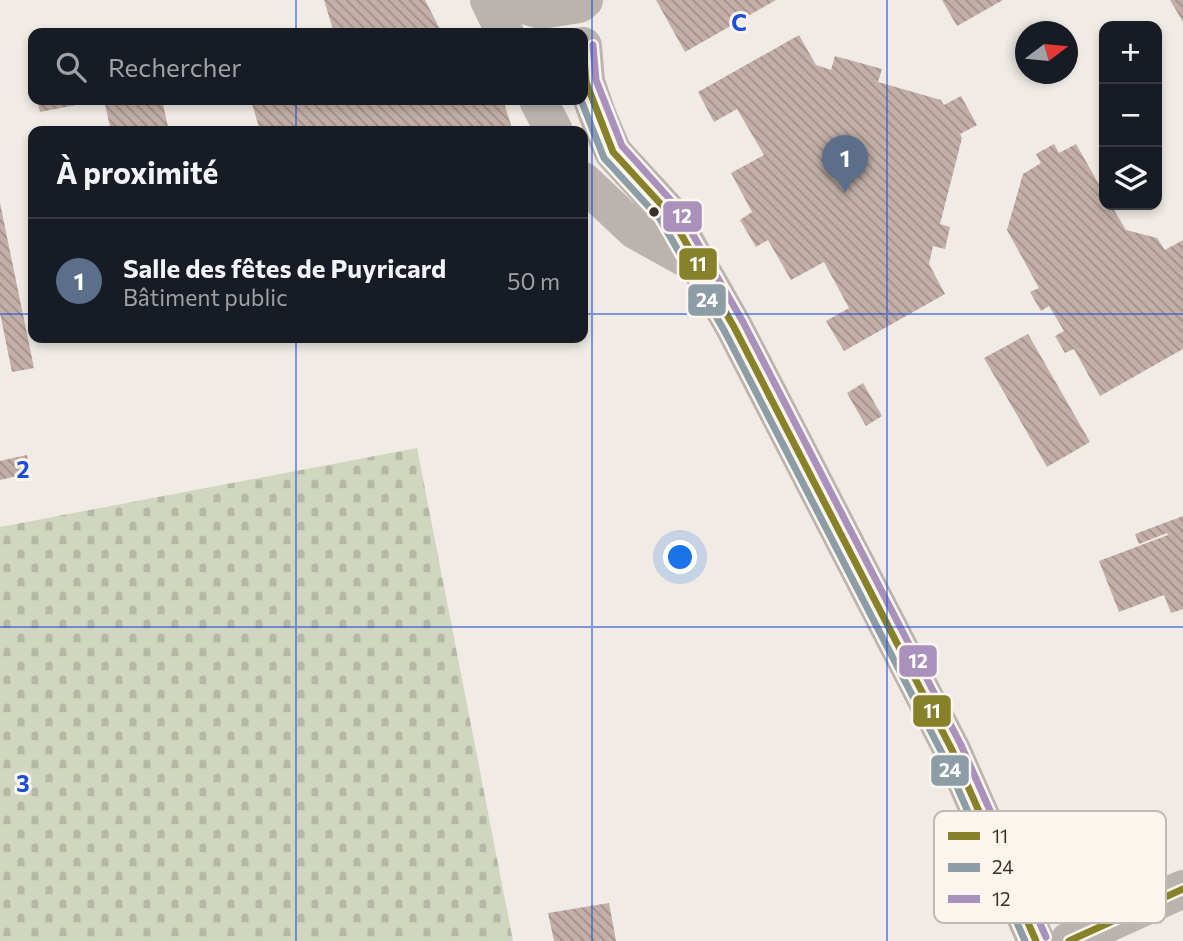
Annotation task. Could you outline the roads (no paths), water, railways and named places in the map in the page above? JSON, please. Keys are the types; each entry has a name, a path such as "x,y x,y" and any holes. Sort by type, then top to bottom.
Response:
{"street":[{"path":"489,0 503,28"},
{"path":"507,0 541,10 581,12"},
{"path":"588,88 613,152 670,213 740,339 952,750 979,811"},
{"path":"541,105 551,126"},
{"path":"588,186 635,230 698,265"},
{"path":"1166,897 1183,889"},
{"path":"1028,923 1036,941"},
{"path":"1069,941 1108,923"}],"place":[{"name":"Salle des fêtes de Puyricard","path":"845,193"}]}
